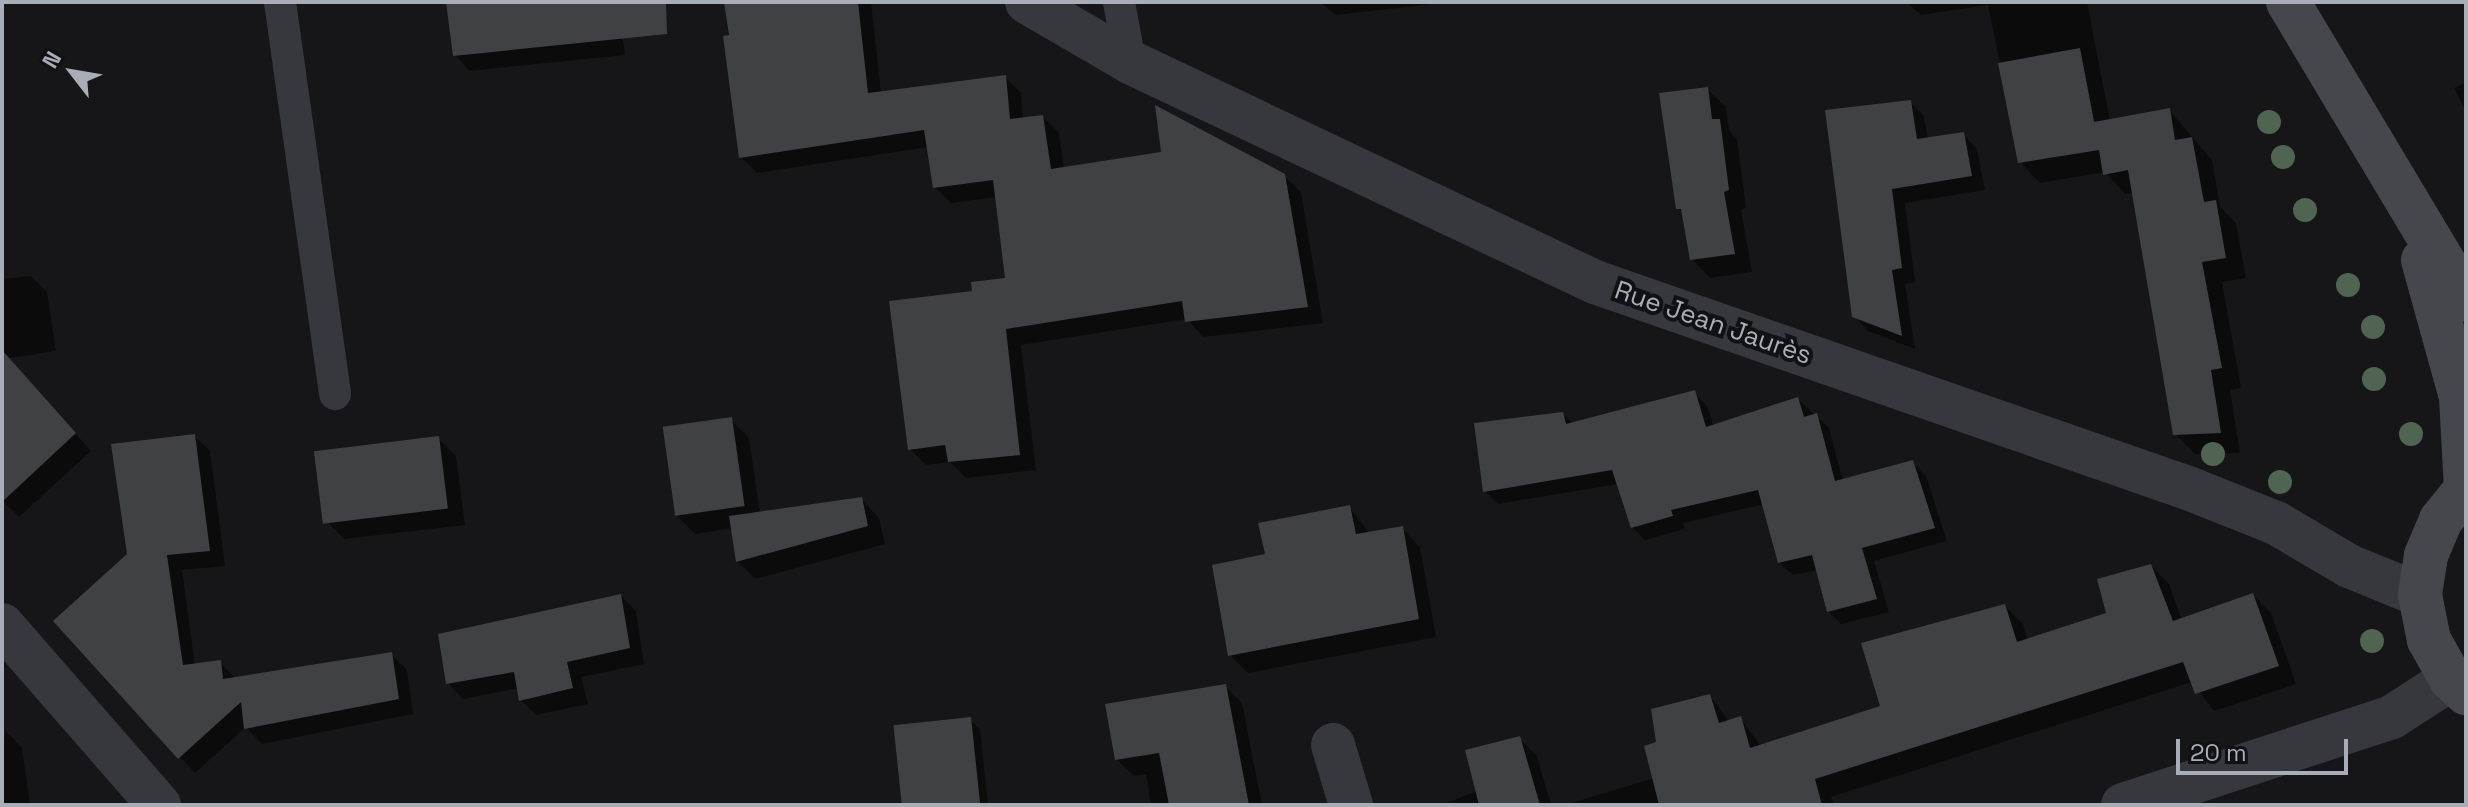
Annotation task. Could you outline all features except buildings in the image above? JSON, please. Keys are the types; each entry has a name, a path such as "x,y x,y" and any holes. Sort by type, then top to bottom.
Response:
{"street":[{"name":"Rue Jean Jaurès","path":"1027,2 1130,62 1595,282 2188,488 2276,523 2349,566 2420,595"},
{"path":"2288,2 2466,300"},
{"path":"2123,805 2392,717 2459,686 2429,640 2420,595 2426,556 2441,520 2466,489 2461,397 2404,197"},
{"path":"2,625 159,805"},
{"path":"1333,745 1351,805"}],"lane":[{"path":"280,2 335,394"},
{"path":"1119,2 1130,62"}]}
